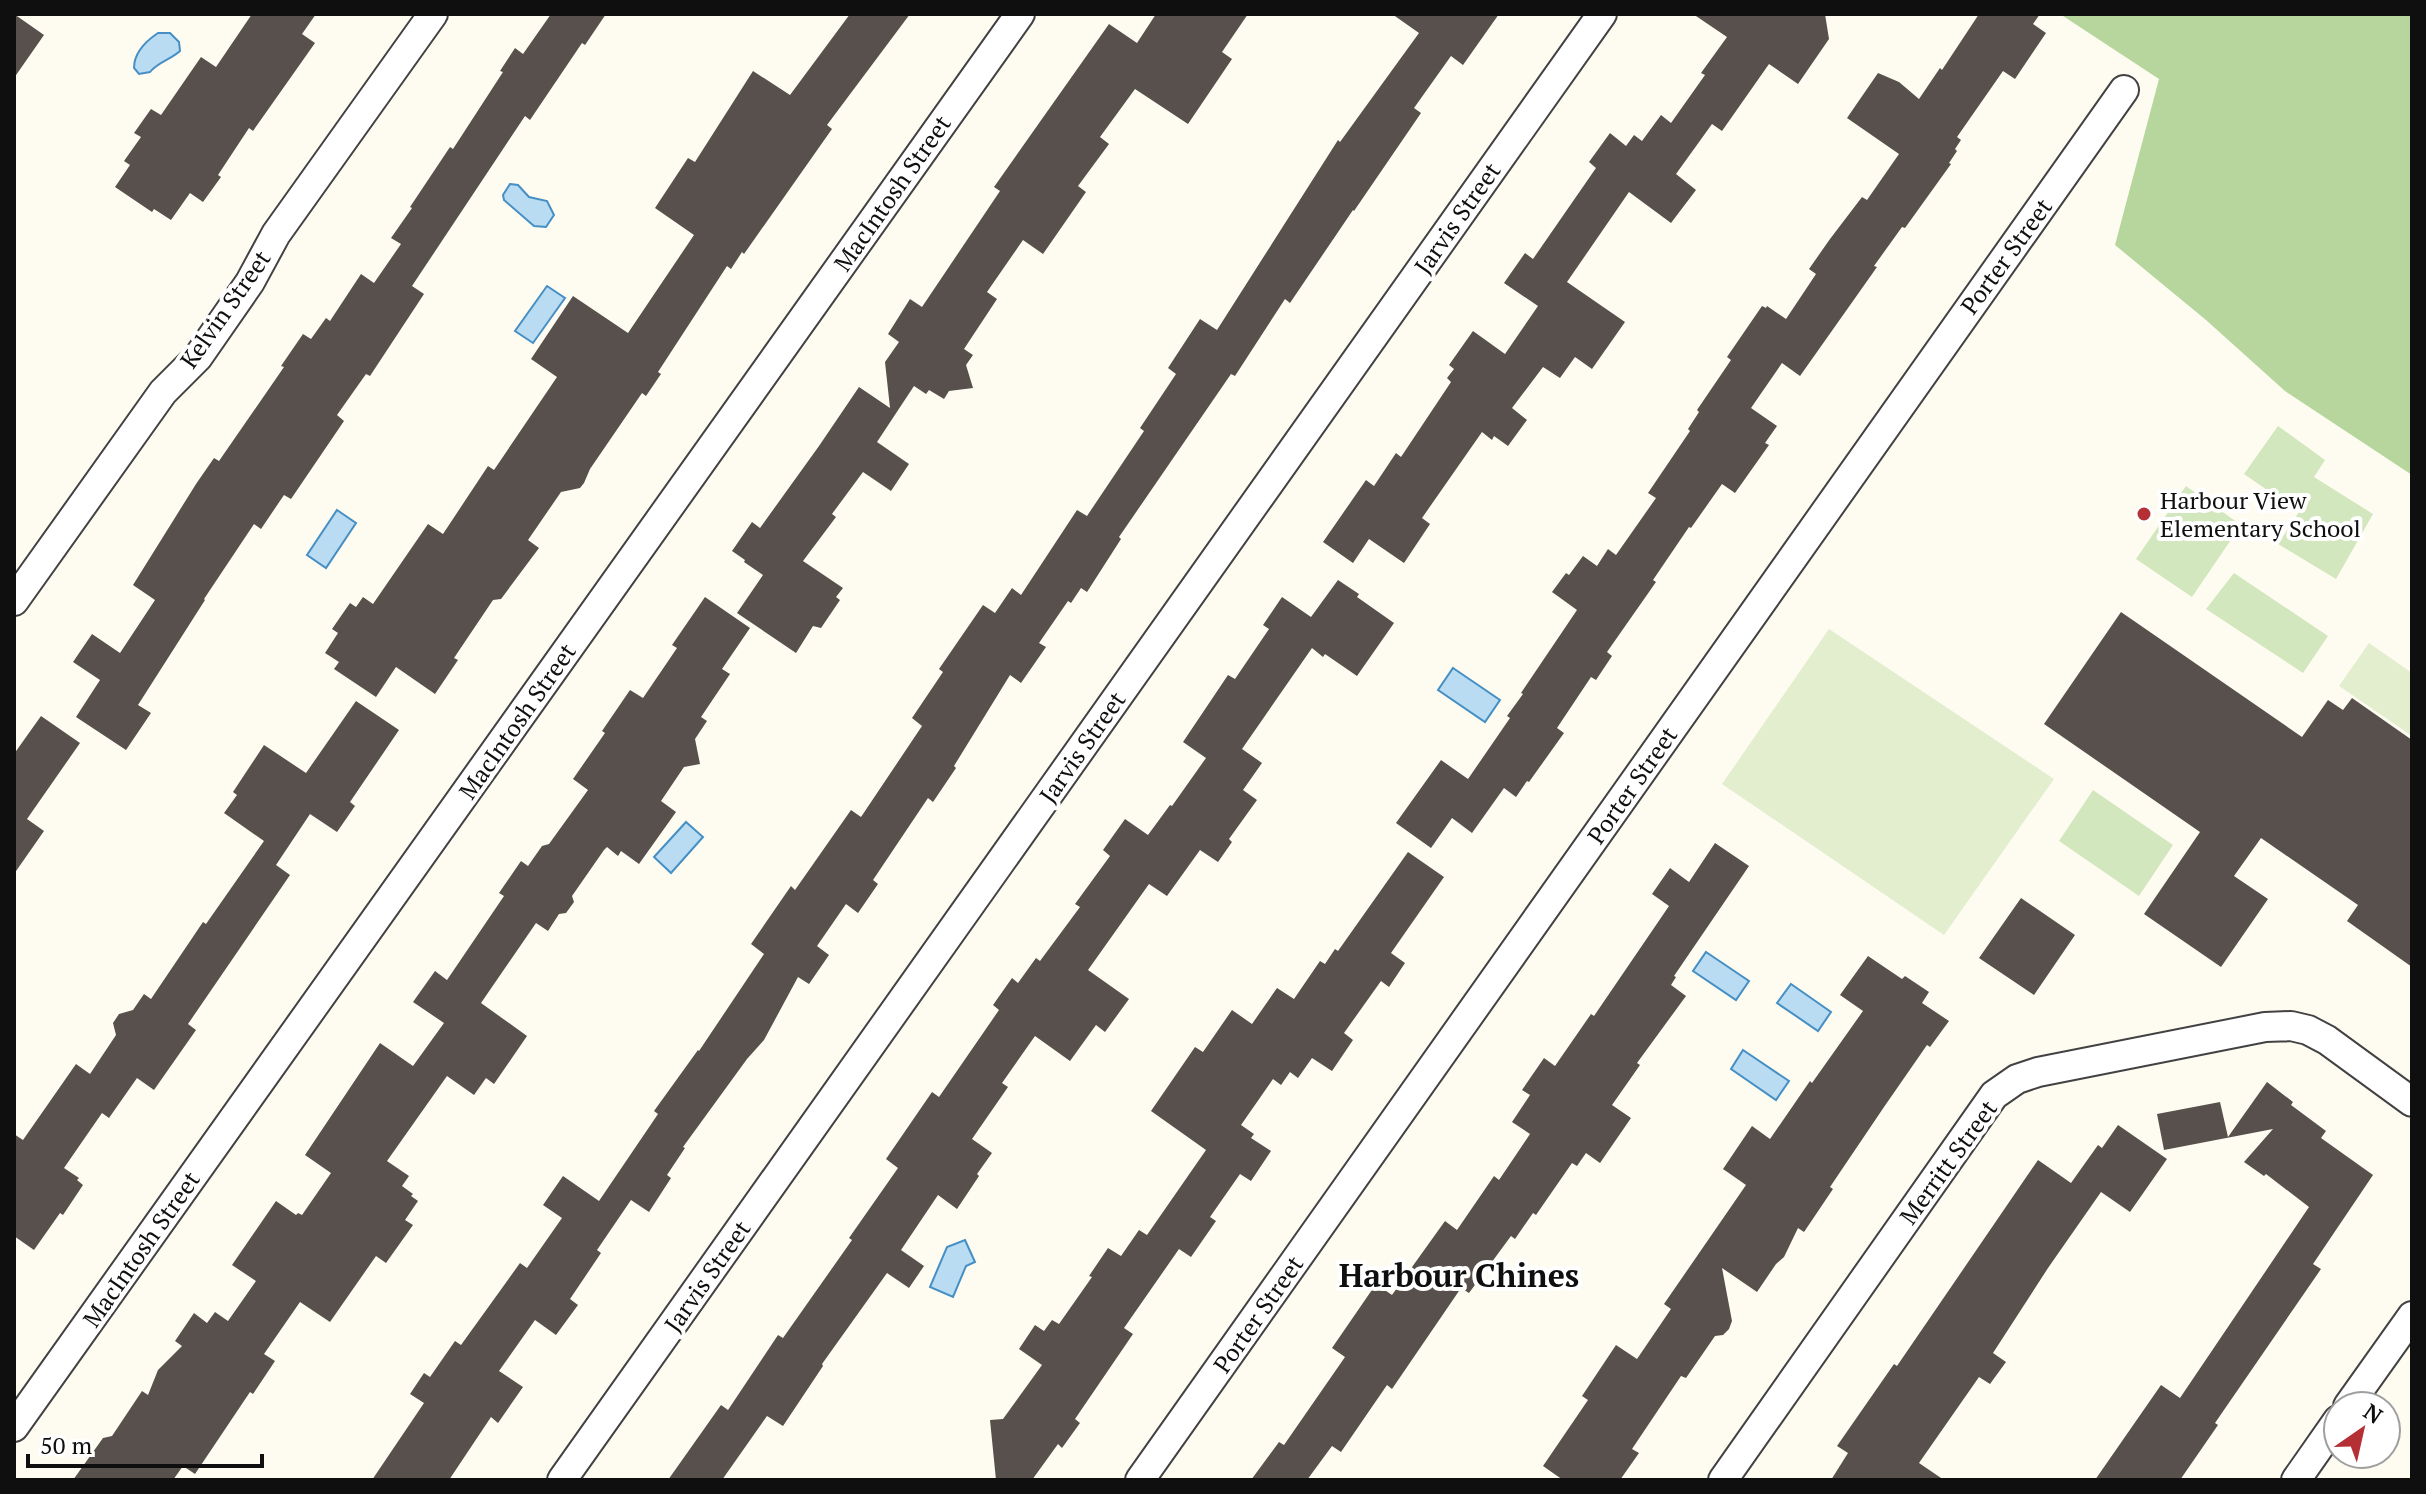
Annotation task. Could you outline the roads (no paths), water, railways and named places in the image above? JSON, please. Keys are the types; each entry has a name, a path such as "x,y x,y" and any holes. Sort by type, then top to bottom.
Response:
{"street":[{"name":"Kelvin Street","path":"14,601 163,392 198,357 250,282 276,234 433,14"},
{"name":"MacIntosh Street","path":"14,1427 1020,14"},
{"name":"Jarvis Street","path":"562,1480 1591,18"},
{"name":"Porter Street","path":"1140,1480 2124,90"},
{"name":"Merritt Street","path":"1723,1480 1994,1095 2017,1079 2038,1072 2265,1027 2291,1026 2308,1030 2327,1040 2412,1102"},
{"path":"2359,1390 2412,1316"},
{"path":"2296,1480 2322,1443"}],"water":[{"path":"158,33 170,33 179,42 180,51 150,72 139,74 134,68 138,52"},
{"path":"510,184 518,185 529,197 547,201 554,215 546,227 534,226 504,200 503,195"},
{"path":"547,286 565,298 533,343 515,331"},
{"path":"337,510 356,523 326,568 307,555"},
{"path":"1453,668 1500,700 1485,722 1438,690"},
{"path":"686,822 703,837 671,873 654,857"},
{"path":"1706,952 1749,981 1736,1000 1693,971"},
{"path":"1791,984 1831,1012 1818,1031 1777,1003"},
{"path":"1743,1050 1789,1081 1776,1100 1731,1069"},
{"path":"965,1240 975,1262 966,1266 953,1297 930,1287 947,1247"}],"place":[{"name":"Harbour View Elementary School","path":"2144,514"}],"district":[{"name":"Harbour Chines","path":"1459,1275"}]}
